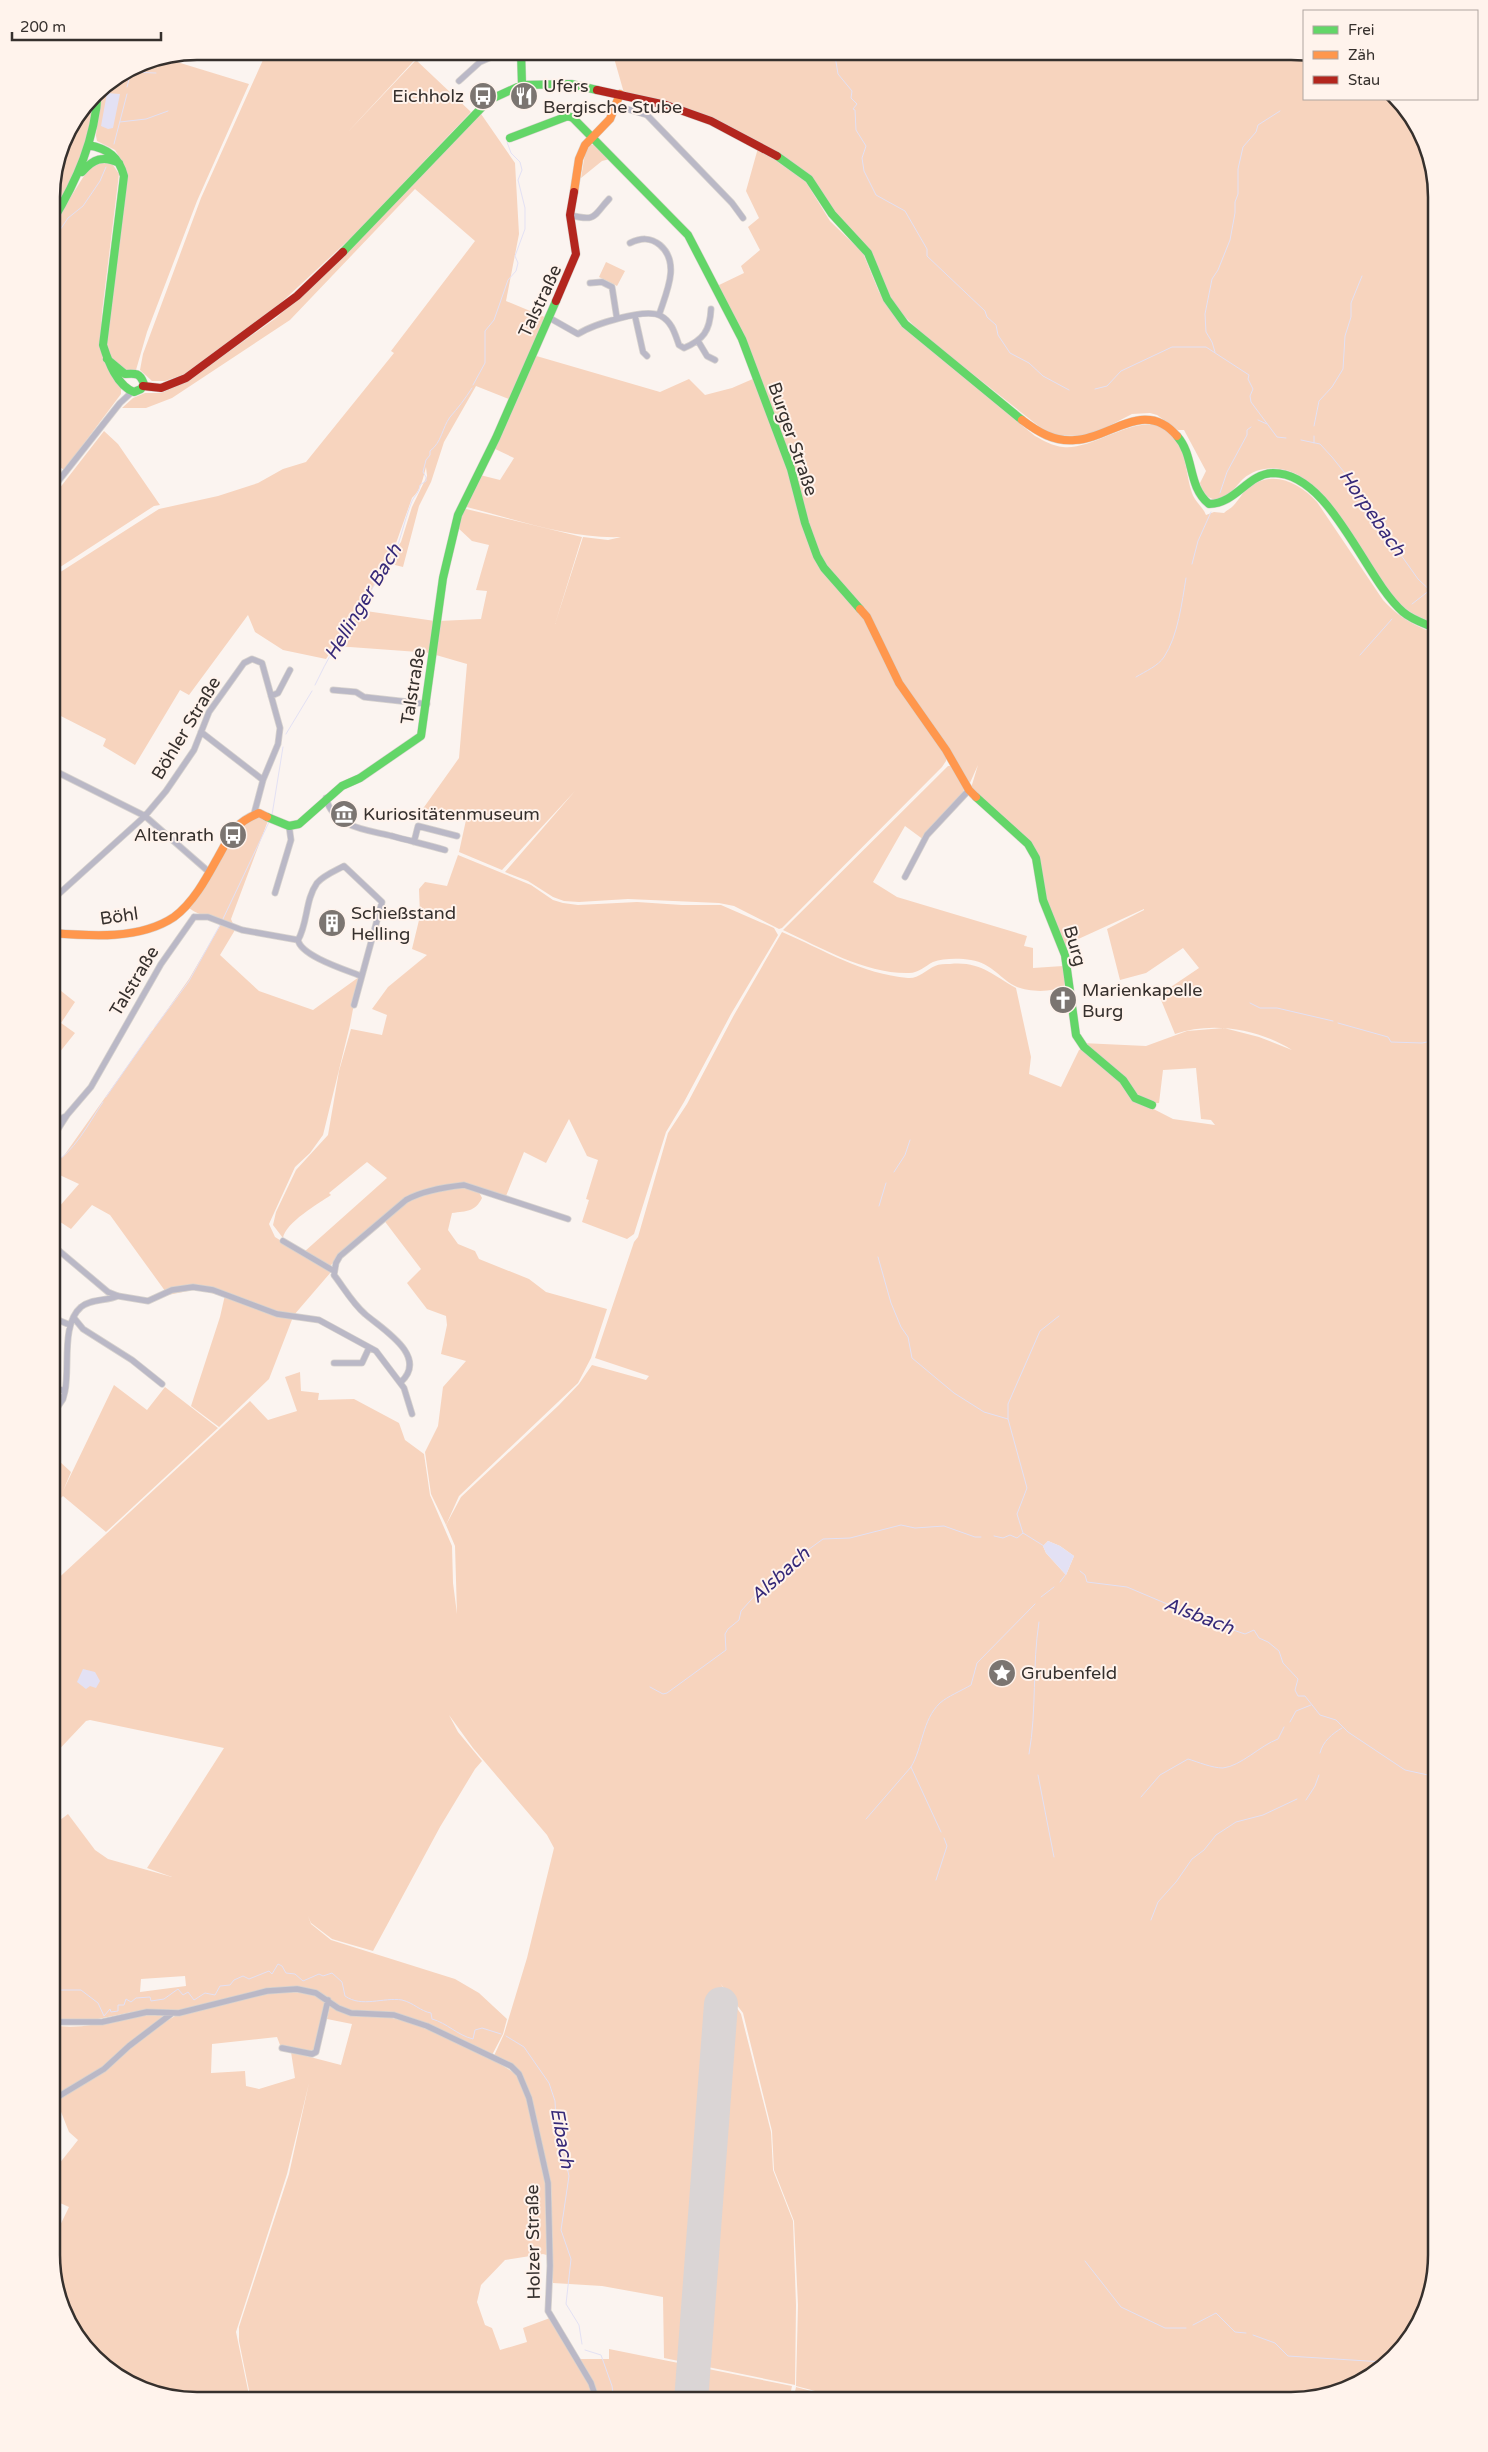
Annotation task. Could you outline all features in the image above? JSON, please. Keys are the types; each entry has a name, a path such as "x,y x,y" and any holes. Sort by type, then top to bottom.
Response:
{"street":[{"path":"459,82 485,60"},
{"path":"521,60 522,85"},
{"path":"89,145 110,152 120,164 124,186 104,325 103,344 107,359 128,388 139,390 143,386 161,388 186,378 297,296 329,267 480,107 497,95 522,85 571,84 666,104 711,121 797,168 816,188 832,214 868,253 887,299 905,324 1037,432 1055,440 1076,441 1140,419 1159,422 1175,432 1182,440 1187,450 1197,493 1209,504 1226,503 1248,482 1264,475 1278,473 1296,478 1314,491 1323,502 1395,604 1416,620 1428,625"},
{"name":"Talstraße","path":"289,826 299,824 326,798 421,736 427,704 440,588 454,526 463,500 492,447 573,265 576,254 570,215 579,159 583,149 592,137 610,119 617,106 620,94"},
{"path":"78,177 89,145 97,104"},
{"path":"617,106 647,115 732,202 743,218"},
{"path":"510,138 568,116 573,118 592,137"},
{"name":"Burger Straße","path":"592,137 688,235 742,339 788,462 807,531 817,556 829,574 867,617 899,683 952,761"},
{"path":"60,208 78,177 88,165 100,158 108,158 120,164"},
{"path":"570,215 591,218 596,216 609,199"},
{"path":"630,243 651,239 665,250 671,259 670,280 659,315"},
{"path":"590,284 602,282 612,287 617,319"},
{"path":"548,318 578,334 596,325 617,319 647,313 659,315 672,326 680,348 698,342 708,330 711,309"},
{"path":"635,316 643,352 647,356"},
{"path":"698,342 707,356 715,360"},
{"path":"107,359 116,368 129,375"},
{"path":"60,479 120,403 128,388 125,379 129,375 136,373 141,376 143,386"},
{"name":"Böhler Straße","path":"60,894 144,816 178,776 194,750 200,732 212,708 244,663 255,659 262,663 271,696"},
{"path":"254,814 263,780 280,738 280,728 271,696 278,693 290,670"},
{"path":"333,690 356,692 364,697 427,704"},
{"path":"200,732 263,780"},
{"name":"Burg","path":"952,761 969,790 1028,844 1036,858 1043,900 1065,955 1073,1020 1081,1043 1123,1080 1135,1098 1152,1105"},
{"path":"60,773 144,816 209,872"},
{"path":"905,876 927,835 969,790"},
{"path":"326,798 331,811 341,820 364,832 445,850"},
{"path":"275,893 291,840 289,826 259,813 254,814 235,828 185,908 194,917 200,916 254,933 298,940"},
{"path":"414,842 418,826 457,836"},
{"path":"298,940 304,926 309,902 317,883 344,866 382,902 354,1005"},
{"name":"Böhl","path":"60,934 77,935 134,931 165,921 185,908"},
{"name":"Talstraße","path":"60,1127 90,1087 161,964 194,917"},
{"path":"298,940 302,947 316,957 361,976"},
{"path":"60,1120 68,1115"},
{"path":"401,1382 410,1366 404,1350 389,1331 364,1314 334,1275 340,1256 406,1200 414,1196 456,1186 464,1185 568,1219"},
{"path":"283,1241 334,1271"},
{"path":"60,1252 108,1292 118,1296 148,1301 182,1287 213,1290 277,1314 319,1320 376,1351 401,1382 408,1395 412,1414"},
{"path":"60,1403 65,1391 70,1325 80,1308 87,1304 118,1296"},
{"path":"74,1318 83,1329 132,1360 162,1384"},
{"path":"60,1321 70,1325"},
{"path":"334,1363 362,1362 369,1348"},
{"path":"60,1390 65,1391"},
{"name":"Holzer Straße","path":"60,2022 102,2022 147,2012 171,2014 187,2012 279,1989 304,1990 316,1992 338,2008 351,2013 394,2015 427,2026 495,2058 519,2074 530,2098 548,2182 550,2256 548,2310 591,2383 594,2392"},
{"path":"282,2048 312,2054 316,2052 328,2000"},
{"name":"Holzer Straße","path":"60,2096 104,2069 129,2046 171,2014"}],"shaded area":[{"path":"263,60 415,60 346,134 416,60 471,112 354,235 271,312 185,374 165,381 152,381 140,370 143,354 201,198"},
{"path":"615,60 1300,60 1303,60 1303,100 1387,100 1405,121 1414,136 1421,153 1428,188 1428,620 1412,613 1399,603 1380,581 1322,496 1308,482 1296,474 1273,468 1257,471 1243,479 1227,495 1219,499 1211,499 1205,494 1200,483 1206,471 1184,430 1178,430 1157,415 1150,413 1132,414 1103,429 1080,436 1055,435 1041,428 927,338 900,312 890,297 868,247 837,214 811,176 757,141 718,120 667,101 624,93"},
{"path":"176,62 249,84 197,201 147,332 136,370 126,371 109,359 105,343 122,161 115,150 97,141 100,101 128,78 144,70"},
{"path":"91,110 85,144 60,202 61,179 70,144"},
{"path":"479,111 515,163 519,234 506,301 547,318 511,400 476,386 444,442 431,482 419,506 403,567 391,564 393,553 401,542 412,507 427,476 426,467 420,488 412,498 389,563 326,659 283,650 255,632 248,615 189,695 180,690 135,765 103,746 106,739 60,716 60,572 159,509 218,496 258,483 283,469 306,462 394,353 391,351 475,241 415,189 290,320 172,398 146,408 122,408 133,398 145,393 161,393 188,381 276,318 316,281"},
{"path":"590,145 595,145 610,159 602,161 581,178 585,154"},
{"path":"758,148 806,182 830,221 863,253 879,292 901,326 1035,436 1063,447 1092,442 1139,425 1153,425 1166,429 1180,447 1185,460 1192,493 1206,515 1214,512 1224,513 1233,506 1248,488 1257,482 1266,479 1276,479 1294,484 1317,502 1383,600 1408,621 1428,631 1428,2255 1427,2273 1418,2308 1405,2331 1381,2358 1367,2369 1335,2385 1300,2392 819,2392 796,2386 798,2305 794,2221 774,2170 772,2131 743,2013 720,1983 741,2014 771,2132 773,2170 793,2221 796,2305 795,2385 664,2358 663,2297 602,2286 553,2283 551,2185 526,2085 518,2073 493,2058 504,2034 527,1958 554,1848 547,1835 473,1748 449,1715 458,1732 482,1761 475,1769 440,1827 373,1951 332,1939 311,1923 308,1916 311,1924 331,1940 455,1979 479,1993 507,2019 503,2034 491,2057 391,2012 351,2011 342,2008 323,1994 298,1987 272,1988 177,2011 155,2010 132,2012 88,2021 60,2021 60,1820 68,1814 95,1850 108,1859 172,1877 147,1868 224,1748 90,1720 86,1721 60,1748 60,1577 250,1401 268,1420 297,1411 285,1377 300,1372 301,1391 319,1393 318,1400 354,1399 399,1423 405,1440 424,1454 430,1495 452,1546 453,1583 457,1614 455,1546 446,1525 461,1497 559,1405 579,1384 592,1365 646,1380 649,1376 595,1358 634,1242 638,1237 668,1133 687,1104 734,1015 782,932 844,960 891,976 912,978 935,966 944,964 970,965 985,970 1016,988 1031,1057 1029,1074 1061,1087 1079,1050 1083,1048 1114,1073 1134,1099 1173,1119 1215,1125 1211,1120 1201,1119 1196,1068 1163,1070 1159,1103 1147,1104 1136,1098 1115,1072 1082,1043 1146,1046 1187,1031 1223,1028 1204,1028 1189,1030 1175,1034 1159,995 1199,968 1183,948 1146,973 1120,980 1107,929 1144,909 1063,946 1048,910 1036,857 1029,843 971,788 978,765 969,785 948,750 906,692 868,616 827,569 817,553 810,537 787,450 739,326 717,286 744,273 741,266 760,250 748,227 759,218 746,191","holes":["1225,1028 1250,1032 1265,1037 1292,1050 1259,1037","1048,1541 1060,1546 1074,1556 1066,1575 1046,1553 1043,1546","185,1976 186,1986 140,1992 141,1979"]},
{"path":"100,160 111,162 119,174 102,312 100,344 121,386 121,394 64,470 60,467 60,214 87,171"},
{"path":"606,262 625,271 617,286 599,277"},
{"path":"533,355 660,392 689,379 705,395 732,388 755,378 785,457 813,552 866,618 883,653 946,754 946,761 942,767 782,928 779,929 734,906 719,903 628,899 564,901 553,897 528,881 505,872 575,791 502,870 459,852 466,820 422,810 459,758 467,664 436,655 439,621 481,619 487,591 476,590 489,545 472,541 457,527 462,508 582,537 555,624 583,537 608,540 621,537 582,535 522,522 463,506 480,475 500,480 514,458 493,448 516,401"},
{"path":"104,431 118,444 160,505 154,506 60,567 60,488"},
{"path":"359,610 435,621 432,653 336,646"},
{"path":"948,766 952,766 965,787 963,792 924,840 905,826 873,882 897,897 1027,936 1024,946 1033,948 1033,968 1063,966 1065,985 1060,988 1041,991 1022,989 1011,984 985,964 967,959 933,962 913,973 876,969 844,959 783,930"},
{"path":"255,815 269,818 231,919 233,924 192,910 188,907 243,821"},
{"path":"458,855 531,885 553,900 563,903 578,905 637,902 721,905 774,928 778,935 731,1014 666,1132 634,1234 627,1239 582,1222 589,1200 586,1199 598,1160 587,1156 569,1119 546,1163 524,1152 506,1196 464,1184 414,1194 331,1265 327,1266 304,1252 387,1178 367,1162 329,1193 331,1195 296,1220 285,1232 283,1238 273,1225 276,1212 296,1170 328,1135 339,1071 351,1029 382,1035 387,1015 372,1009 388,987 427,955 412,949 420,916 419,889 425,882 447,886"},
{"path":"221,924 235,930 220,955 259,991 313,1010 359,977 350,1025 323,1135 310,1153 295,1167 269,1224 275,1237 331,1272 294,1315 278,1313 198,1289 168,1295 110,1215 92,1205 71,1229 60,1222 60,1206 79,1184 60,1175 60,1158 63,1157 189,979"},
{"path":"60,990 75,1002 61,1023 75,1033 60,1052"},
{"path":"464,1186 479,1192 482,1198 473,1208 452,1213 448,1230 458,1244 475,1251 479,1259 529,1279 546,1292 607,1309 591,1358 578,1383 459,1496 446,1525 431,1494 425,1452 438,1426 443,1387 466,1361 441,1354 447,1325 446,1316 427,1309 407,1283 421,1269 383,1219 414,1197"},
{"path":"225,1295 293,1317 269,1379 219,1427 191,1406 220,1317"},
{"path":"114,1385 147,1410 165,1387 218,1428 106,1532 63,1496 60,1499 60,1462 71,1472 63,1491"},
{"path":"274,1991 311,1993 326,2000 315,2051 280,2045 277,2037 212,2044 211,2073 245,2071 246,2086 259,2089 295,2078 291,2052 341,2065 352,2024 327,2019 330,2005 339,2011 353,2016 383,2016 422,2027 490,2058 517,2075 524,2086 549,2186 550,2256 543,2254 505,2260 481,2285 477,2302 485,2325 492,2328 500,2350 527,2342 523,2328 550,2318 589,2382 592,2392 249,2392 239,2341 239,2327 289,2174 309,2083 287,2174 236,2332 248,2392 188,2392 153,2385 136,2378 107,2358 83,2331 74,2316 63,2282 60,2264 60,2226 69,2207 60,2203 60,2163 78,2140 69,2132 60,2109 60,2097 104,2070 154,2028 177,2015"},
{"path":"161,2014 163,2019 103,2068 60,2094 60,2026 93,2025"},
{"path":"609,2349 792,2386 791,2392 594,2392 580,2359 609,2359"},
{"path":"796,2387 815,2392 795,2392"}],"water":[{"path":"107,94 120,94 113,128 108,129 101,126"},
{"path":"1048,1541 1060,1546 1074,1556 1066,1575 1046,1553 1043,1546"},
{"path":"83,1669 95,1672 100,1681 96,1688 90,1686 86,1689 77,1682"}],"waterway":[{"name":"Horpebach","path":"836,60 838,74 852,91 851,98 857,104 853,109 855,110 856,130 866,146 862,158 864,171 876,195 905,211 927,249 927,256 985,311 987,317 996,325 998,335 1010,353 1029,363 1043,376 1069,390"},
{"path":"139,72 156,73"},
{"path":"127,87 130,77"},
{"path":"114,144 127,94"},
{"path":"120,122 146,119 168,111"},
{"path":"1215,352 1206,332 1205,314 1212,279 1218,270 1230,240 1235,202 1238,194 1238,169 1243,147 1256,132 1258,125 1280,111"},
{"name":"Hellinger Bach","path":"473,385 485,363 485,331 494,320 508,280 516,271 518,263 515,256 525,229 525,208 518,180 522,170 520,162 511,153 507,142"},
{"path":"60,230 68,218 83,206 100,181 106,167"},
{"path":"1314,426 1319,401 1332,387 1343,369 1345,336 1351,317 1351,303 1362,276"},
{"name":"Horpebach","path":"1095,389 1107,386 1121,371 1172,347 1206,347 1249,375 1248,379 1253,389 1250,396 1251,402 1277,437 1286,438"},
{"name":"Hellinger Bach","path":"315,685 344,631 356,612 366,602 381,573 389,565 396,550 412,501 420,485 426,481 423,472 430,451 437,443 447,421 472,388"},
{"name":"Horpebach","path":"1258,420 1267,424"},
{"path":"1220,493 1227,472 1247,435 1247,430 1251,427"},
{"name":"Horpebach","path":"1314,436 1314,443"},
{"name":"Horpebach","path":"1301,440 1320,444 1332,457 1372,507 1396,548 1418,579 1428,588"},
{"path":"1192,564 1198,541 1211,512"},
{"path":"1136,677 1158,663 1169,649 1179,619 1186,578"},
{"path":"1412,604 1428,592"},
{"path":"1360,655 1392,619"},
{"name":"Hellinger Bach","path":"286,734 312,691"},
{"name":"Hellinger Bach","path":"272,815 283,747"},
{"name":"Hellinger Bach","path":"222,921 269,822"},
{"name":"Hellinger Bach","path":"155,1027 189,981 220,925"},
{"path":"1250,1003 1260,1008 1277,1008 1333,1021"},
{"path":"1338,1023 1388,1037 1391,1042 1428,1042"},
{"name":"Hellinger Bach","path":"106,1097 152,1031"},
{"name":"Hellinger Bach","path":"60,1159 74,1145 103,1102"},
{"path":"894,1172 905,1155 910,1140"},
{"path":"879,1206 886,1183"},
{"path":"878,1257 891,1303 901,1327 908,1337 912,1358 954,1393 984,1412 1008,1419 1027,1488 1017,1514 1023,1533"},
{"path":"1008,1419 1008,1404 1040,1331 1059,1316"},
{"name":"Alsbach","path":"650,1687 663,1694 667,1693 726,1650 725,1634 739,1620 741,1611 759,1591 774,1582 794,1560 823,1539 850,1538 901,1525 915,1528 944,1526 975,1537 981,1537"},
{"name":"Alsbach","path":"994,1536 1003,1538 1010,1535 1017,1538 1023,1533 1044,1546"},
{"name":"Alsbach","path":"1080,1571 1085,1575 1087,1582 1127,1587 1212,1623 1245,1634 1254,1630 1259,1638 1268,1642 1279,1651 1283,1663 1298,1679 1295,1690 1298,1696 1305,1696 1320,1715 1336,1720 1348,1732 1405,1770 1428,1775"},
{"path":"1060,1582 1066,1574"},
{"path":"1041,1597 1054,1587"},
{"path":"866,1819 911,1767 926,1725 934,1710 943,1700 971,1685 977,1663 1035,1604"},
{"path":"1029,1754 1039,1622"},
{"path":"1290,1722 1296,1711 1311,1705"},
{"path":"1141,1797 1160,1775 1188,1759 1214,1767 1223,1768 1230,1766 1244,1760 1278,1739 1284,1727"},
{"path":"1320,1753 1328,1738 1342,1728"},
{"path":"911,1767 941,1832"},
{"path":"1038,1775 1054,1857"},
{"path":"1306,1800 1315,1786 1319,1775"},
{"path":"1151,1920 1158,1902 1176,1882 1192,1859 1204,1850 1216,1835 1236,1822 1263,1815 1297,1799"},
{"path":"936,1880 947,1846 944,1838"},
{"name":"Eibach","path":"60,1990 81,1990 98,2003 104,2016 110,2009 111,2012 118,2011 118,2005 124,2005 126,1999 131,2002 136,1998 150,1997 151,2001 164,1999 178,1989 183,1995 188,1992 194,2000 205,1993 215,1995 220,1986 230,1985 234,1980 243,1976 249,1979 269,1971 272,1974 278,1964 282,1966 286,1973 295,1974 303,1981 319,1974 323,1976 332,1973 342,1982 345,1996 358,2001 395,1999 406,2001 431,2013 432,2019 473,2039 475,2030 482,2028 501,2034"},
{"name":"Eibach","path":"506,2036 524,2047 549,2083 555,2101 556,2121 569,2176 561,2230 571,2259 566,2304 579,2325 582,2344"},
{"path":"1085,2261 1121,2307 1165,2328 1186,2328"},
{"path":"1193,2325 1216,2313 1235,2332 1246,2333"},
{"path":"1253,2335 1275,2343 1288,2356 1376,2362"},
{"name":"Eibach","path":"585,2350 601,2355 613,2392"}],"runway":[{"path":"692,2392 721,2004"}],"traffic: fast":[{"path":"521,60 522,85"},
{"path":"343,252 489,100 522,85 571,84 597,90"},
{"path":"60,207 77,175 89,143 97,104"},
{"path":"510,138 568,116 573,118 688,235 742,339 791,469 805,523 817,556 824,568 860,609"},
{"path":"89,145 102,149 112,155 122,169 124,176 103,345 108,358 111,365 118,379 134,392 141,389 144,384 139,376 125,374 107,359"},
{"path":"777,156 809,179 832,214 868,253 887,299 905,324 1022,420"},
{"path":"82,172 94,161 108,159 119,163"},
{"path":"267,817 289,826 299,824 342,786 360,778 421,736 443,578 458,515 496,438 556,301"},
{"path":"1177,436 1183,444 1197,489 1209,504 1227,499 1256,478 1273,473 1294,478 1312,490 1329,508 1345,530 1389,596 1403,612 1428,625"},
{"path":"976,797 1028,844 1036,858 1043,900 1065,955 1076,1035 1084,1047 1123,1080 1135,1098 1152,1105"}],"traffic: slow":[{"path":"574,192 579,159 585,145 610,119 620,94"},
{"path":"1022,420 1053,438 1067,440 1088,438 1140,420 1153,420 1165,425 1177,436"},
{"path":"860,609 867,617 899,683 946,750 969,790 976,797"},
{"path":"60,934 114,935 130,933 146,930 174,917 193,898 233,831 243,821 259,813 267,817"}],"traffic: jam":[{"path":"597,90 666,105 711,121 777,156"},
{"path":"556,301 576,254 570,215 574,192"},
{"path":"143,386 161,388 186,378 297,296 343,252"}],"place":[{"name":"Eichholz","path":"483,96"},
{"name":"Ufers Bergische Stube","path":"524,96"},
{"name":"Kuriositätenmuseum","path":"344,814"},
{"name":"Altenrath","path":"233,835"},
{"name":"Schießstand Helling","path":"332,923"},
{"name":"Marienkapelle Burg","path":"1063,1000"},
{"name":"Grubenfeld","path":"1002,1673"}]}
